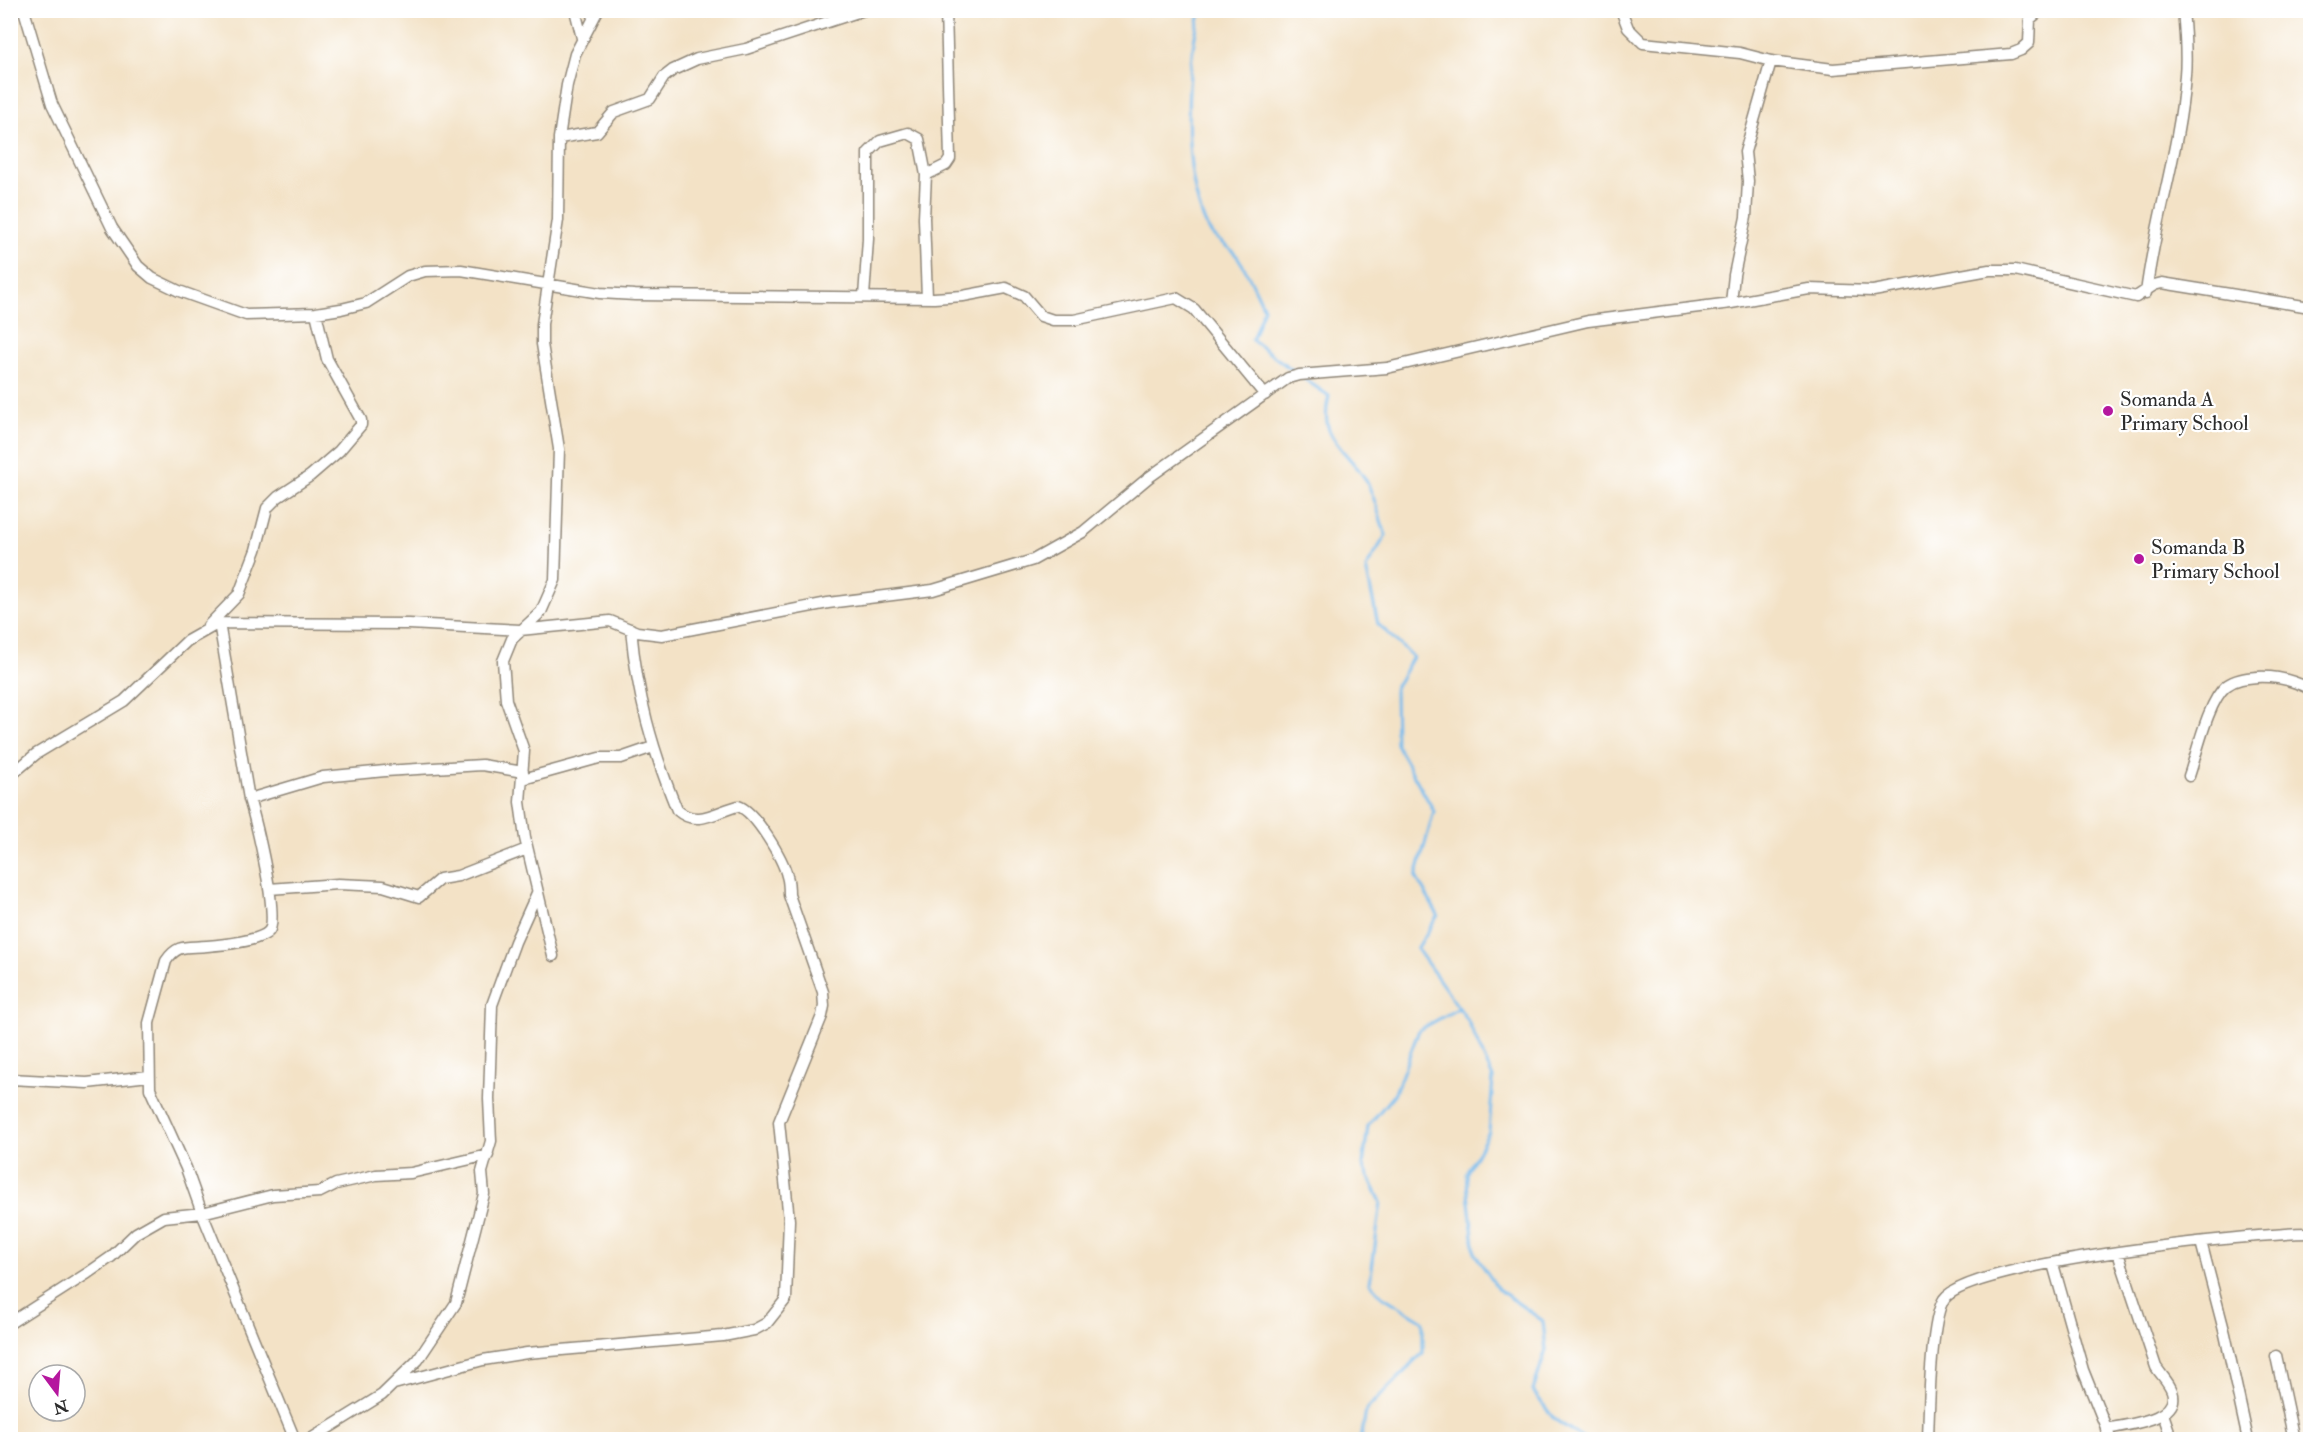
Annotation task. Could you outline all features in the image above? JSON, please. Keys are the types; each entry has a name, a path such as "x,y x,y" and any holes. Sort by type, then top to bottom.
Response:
{"street":[{"path":"24,10 52,104 66,136 112,228 138,266 152,278 179,291 246,315 316,313 366,303 408,276 425,271 461,270 600,293 635,295 927,298 963,296 1006,288 1024,296 1041,316 1053,320 1074,320 1176,298 1194,309 1264,395"},
{"path":"575,10 582,38"},
{"path":"553,956 527,849 520,802 524,751 509,713 503,676 506,651 520,630 541,612 555,580 559,449 542,344 542,324 558,220 560,138 567,86 582,38 598,10"},
{"path":"560,138 597,132 615,112 643,103 654,94 664,77 673,70 697,59 746,48 864,10"},
{"path":"926,176 946,165 950,159 946,10"},
{"path":"1621,10 1628,27 1643,43 1740,53 1771,62 1833,69 2011,54 2029,44 2030,19 2041,10"},
{"path":"2146,293 2159,213 2178,133 2186,74 2183,10"},
{"path":"1731,303 1734,275 1746,217 1748,181 1745,152 1771,62"},
{"path":"864,297 869,150 880,141 908,133 919,139 926,176 924,218 927,298"},
{"path":"203,630 219,623 409,624 520,630 610,621 652,636 828,603 933,590 1033,560 1083,532 1148,478 1288,378 1299,375 1387,368 1588,321 1731,303 1809,289 1873,291 2006,269 2136,297 2146,293 2154,285 2162,284 2310,307"},
{"path":"10,776 36,754 124,701 181,647 203,630 239,594 256,550 267,508 339,451 361,425 327,359 316,313"},
{"path":"219,623 249,799 258,826 269,889 272,925 264,935 208,946 178,948 166,961 149,1023 152,1039 150,1089 186,1168 202,1213 295,1440"},
{"path":"394,1384 483,1360 527,1353 733,1334 754,1330 767,1323 786,1299 789,1220 779,1122 822,1016 823,992 789,895 788,879 781,859 751,814 738,806 702,819 683,816 677,810 653,747 636,684 631,629"},
{"path":"2189,776 2214,705 2224,688 2235,681 2262,677 2292,680 2310,689"},
{"path":"249,799 323,777 482,765 523,776 598,758 621,758 653,747"},
{"path":"269,889 339,884 382,886 419,897 440,879 458,876 527,849"},
{"path":"309,1440 363,1408 394,1384 418,1360 456,1304 484,1194 482,1172 491,1141 489,1099 492,1005 515,942 537,893"},
{"path":"10,1079 87,1083 149,1076"},
{"path":"10,1323 111,1257 152,1222 178,1213 202,1213 273,1195 320,1192 336,1184 376,1175 411,1173 488,1155"},
{"path":"1928,1440 1934,1341 1945,1299 1958,1289 1977,1281 2053,1264 2118,1253 2280,1233 2310,1233"},
{"path":"2201,1242 2225,1334 2248,1440"},
{"path":"2106,1429 2163,1414 2172,1406 2172,1389 2156,1367 2118,1253"},
{"path":"2053,1264 2083,1370 2111,1440"},
{"path":"2276,1356 2294,1440"},
{"path":"2163,1414 2172,1440"}],"waterway":[{"path":"1201,10 1192,61 1188,120 1189,149 1199,204 1210,232 1239,259 1264,308 1252,340 1295,372"},
{"path":"1303,378 1329,396 1327,422 1330,432 1368,483 1386,535 1366,568 1378,624 1413,657 1395,688 1396,744 1434,811 1416,877 1438,915 1417,949 1459,1008 1419,1030 1395,1093 1368,1126 1363,1165 1381,1202 1370,1283 1382,1296 1423,1321 1423,1353 1366,1410 1361,1440"},
{"path":"1459,1008 1467,1019 1493,1078 1489,1132 1466,1174 1475,1254 1498,1289 1543,1321 1546,1350 1533,1391 1554,1419 1586,1440"}],"place":[{"name":"Somanda A Primary School","path":"2108,411"},
{"name":"Somanda B Primary School","path":"2139,559"}]}
